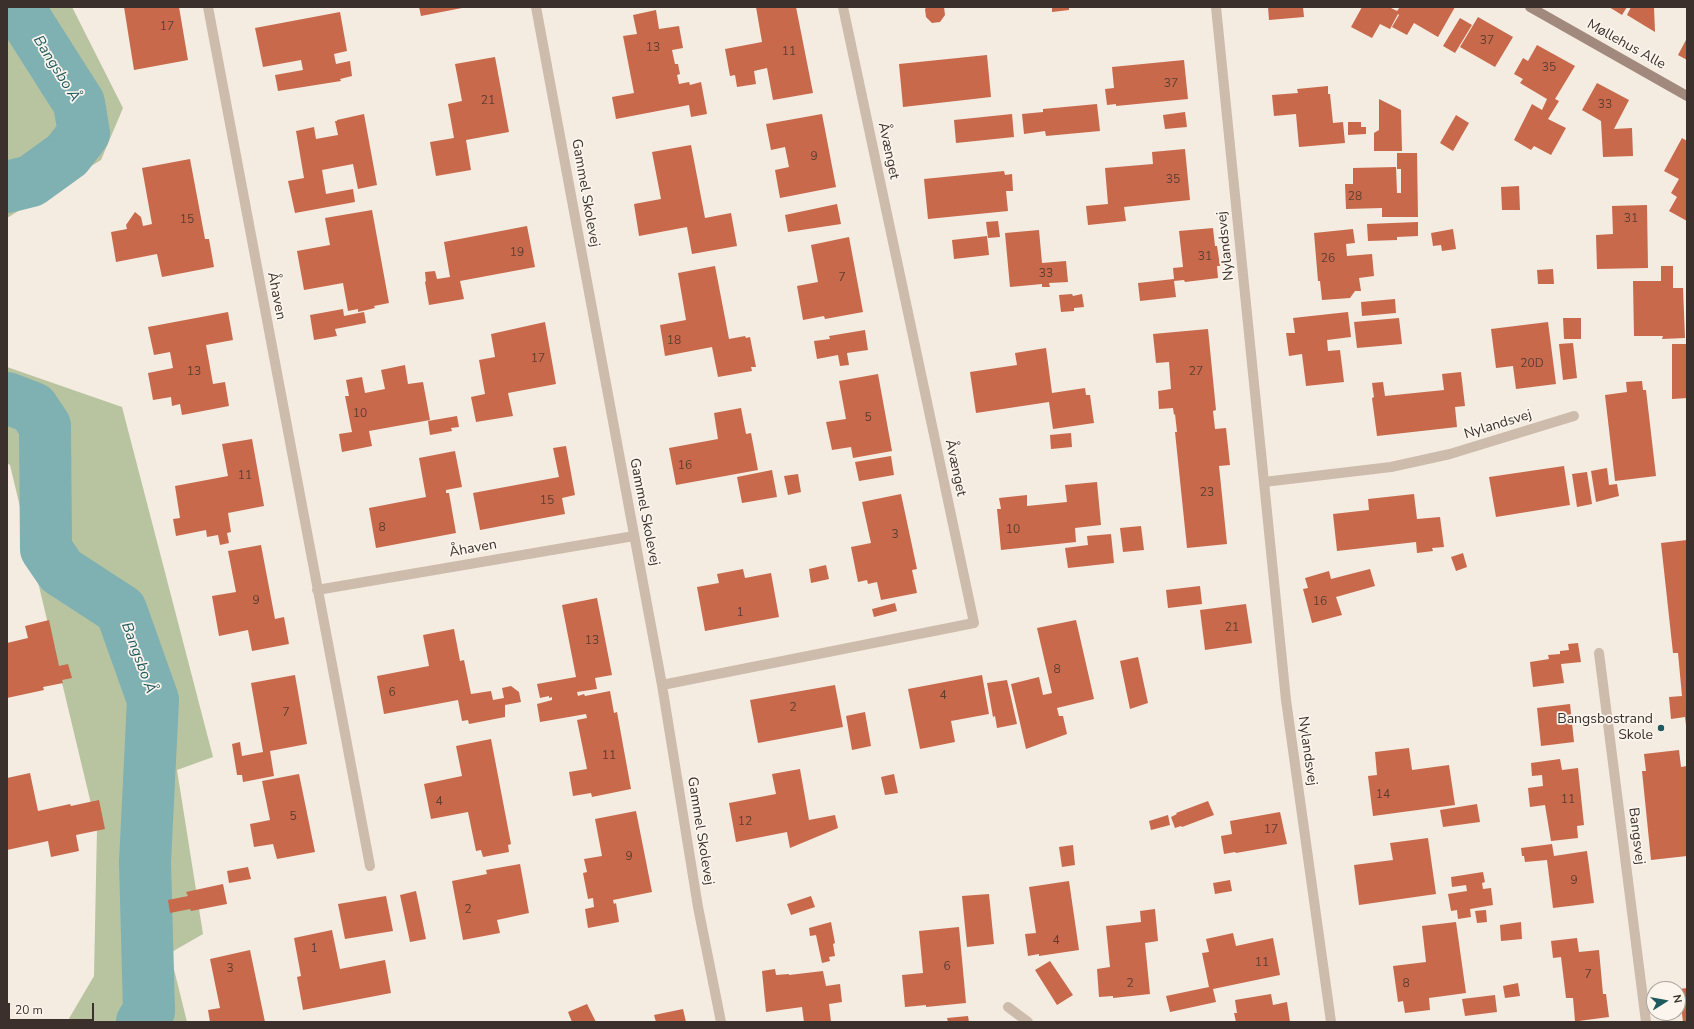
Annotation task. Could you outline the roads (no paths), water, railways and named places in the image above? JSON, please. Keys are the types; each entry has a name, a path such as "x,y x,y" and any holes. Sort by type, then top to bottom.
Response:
{"street":[{"name":"Åhaven","path":"208,7 370,866"},
{"name":"Gammel Skolevej","path":"536,7 662,685 698,907 721,1022"},
{"name":"Åvænget","path":"662,685 974,624 843,7"},
{"name":"Nylandsvej","path":"1216,7 1289,727 1331,1022"},
{"name":"Møllehus Alle","path":"1530,7 1687,96"},
{"name":"Nylandsvej","path":"1264,482 1391,467 1450,454 1574,416"},
{"name":"Åhaven","path":"317,590 634,536"},
{"name":"Bangsvej","path":"1600,653 1646,1022"},
{"path":"1008,1007 1028,1022"}],"waterway":[{"name":"Bangsbo Å","path":"7,187 31,181 67,155 84,133 79,103 18,7"},
{"name":"Bangsbo Å","path":"7,398 33,408 45,426 46,549 61,571 121,610 153,700 145,862 149,1011 142,1022"}],"place":[{"name":"Bangsbostrand Skole","path":"1661,728"}]}
